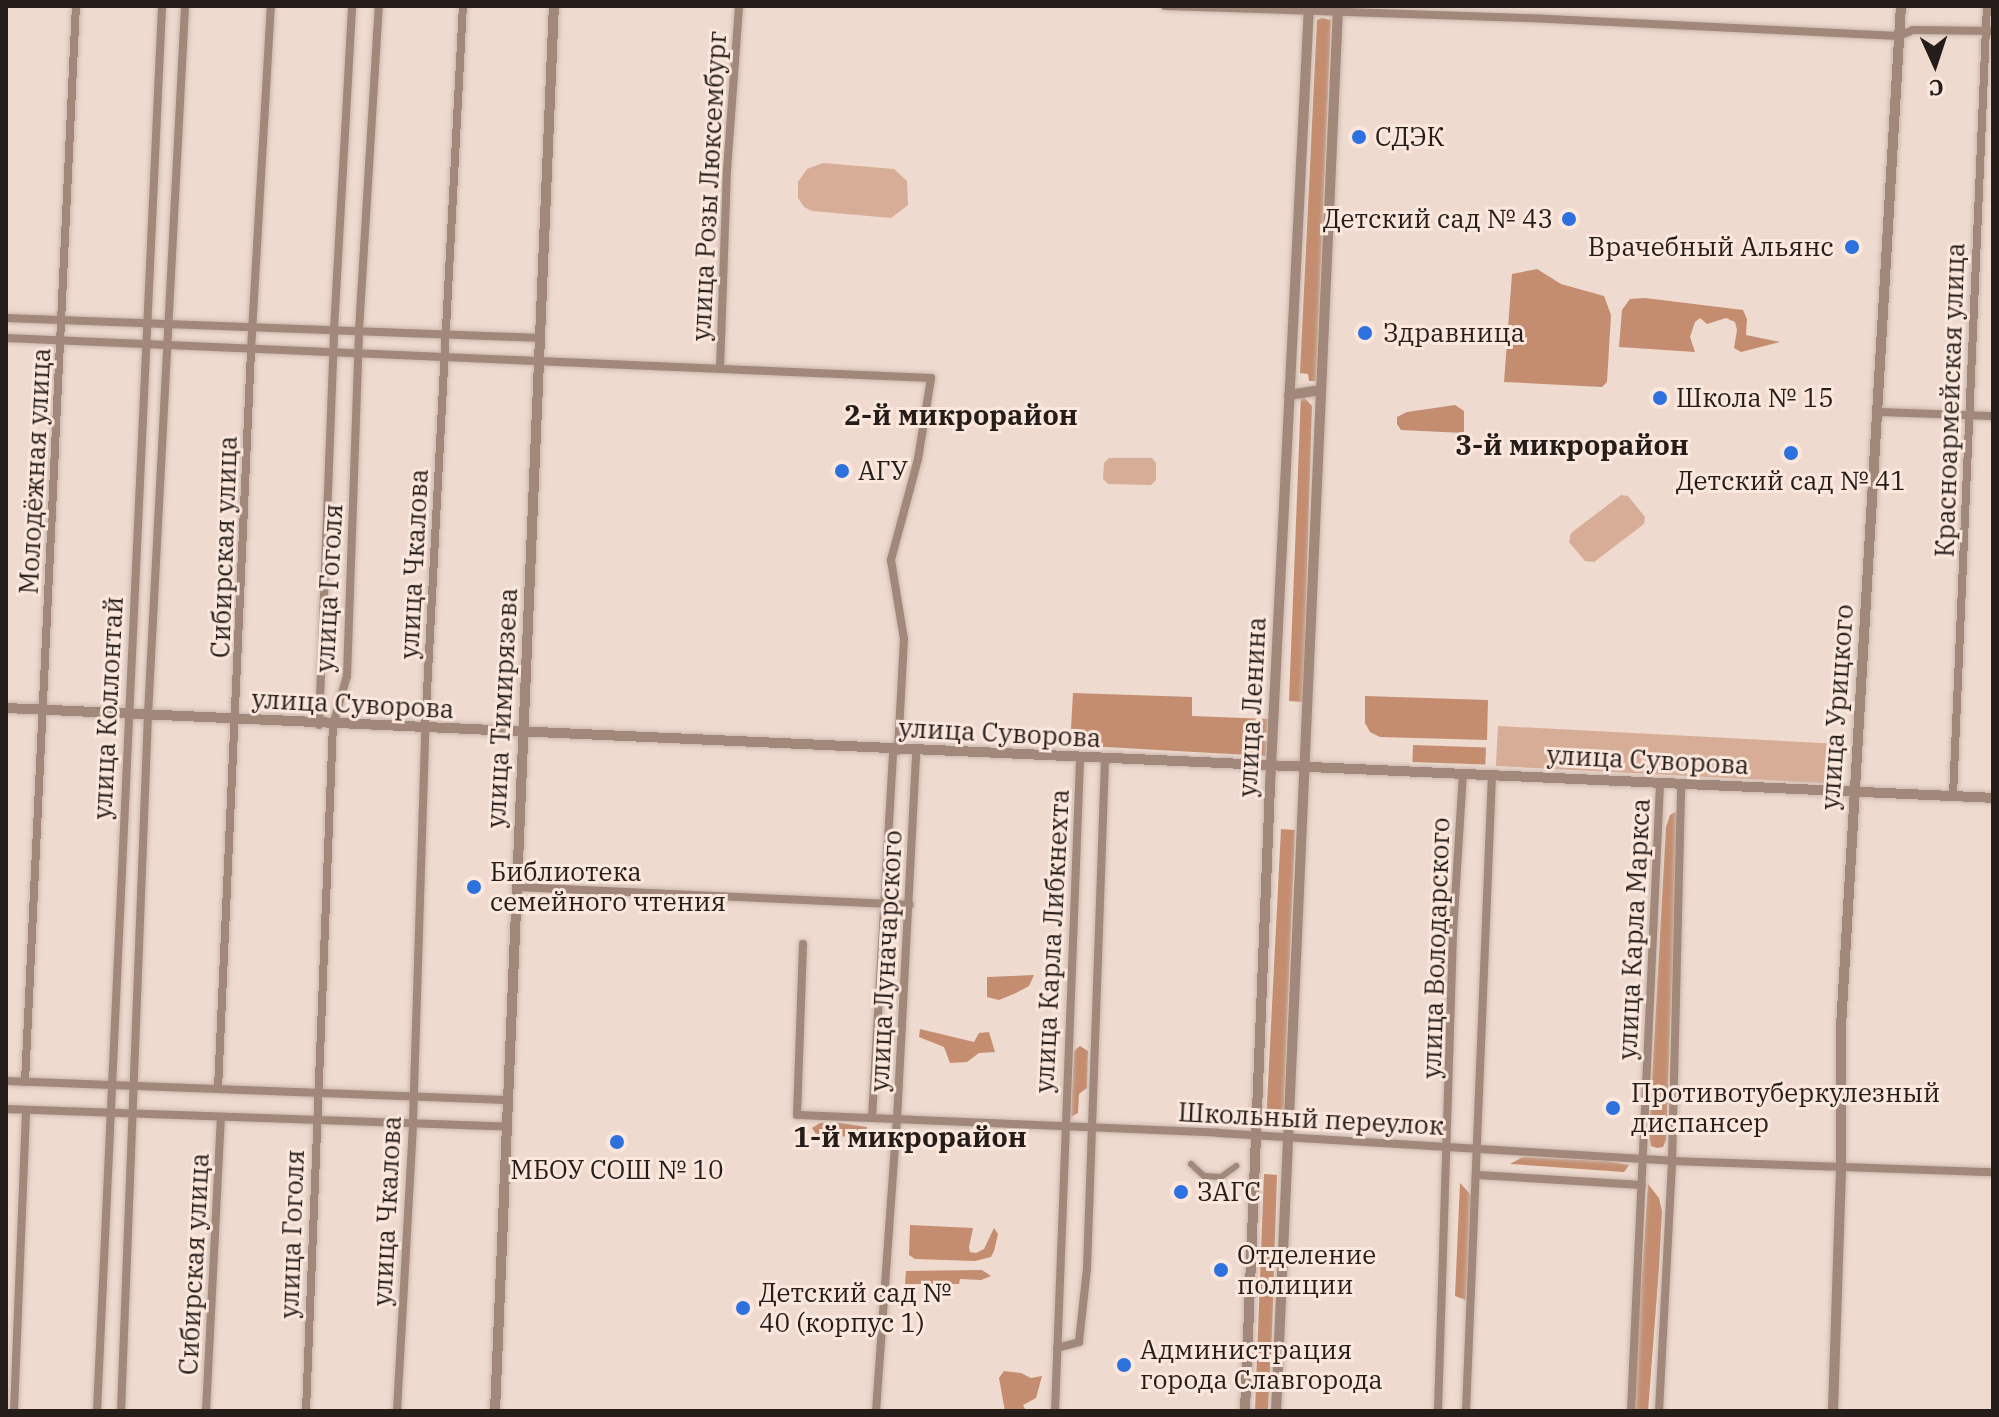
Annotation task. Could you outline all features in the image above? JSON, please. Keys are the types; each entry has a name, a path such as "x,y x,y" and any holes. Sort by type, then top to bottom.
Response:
{"street":[{"name":"Молодёжная улица","path":"25,1082 76,6"},
{"name":"улица Коллонтай","path":"97,1411 162,6"},
{"name":"улица Коллонтай","path":"133,1115 148,715 185,6"},
{"name":"Сибирская улица","path":"218,1089 237,720 251,350 271,6"},
{"path":"319,725 334,330 352,6"},
{"name":"улица Гоголя","path":"306,1411 316,1090 333,725 347,676 359,330 379,6"},
{"name":"улица Чкалова","path":"397,1411 413,1122 425,730 463,6"},
{"name":"улица Тимирязева","path":"495,1411 554,6"},
{"name":"улица Розы Люксембург","path":"720,369 727,170 739,6"},
{"path":"1165,6 1498,16 1899,36 1913,30 1990,30"},
{"path":"1498,6 1498,16"},
{"path":"1529,6 1529,18"},
{"name":"улица Урицкого","path":"1833,1411 1841,1165 1841,1027 1901,6"},
{"name":"Красноармейская улица","path":"1953,796 1990,30 1987,6"},
{"name":"улица Ленина","path":"1245,1411 1271,767 1309,9"},
{"name":"улица Ленина","path":"1276,1411 1338,10"},
{"path":"6,318 541,338"},
{"path":"6,338 720,369"},
{"name":"улица Луначарского","path":"720,369 931,378 918,459 891,560 904,639 872,1118"},
{"path":"1289,395 1321,390"},
{"path":"1877,412 1993,416"},
{"name":"улица Суворова","path":"6,708 1080,760 1993,798"},
{"name":"улица Луначарского","path":"876,1411 910,905 916,752"},
{"name":"улица Карла Либкнехта","path":"1055,1411 1080,760"},
{"name":"улица Карла Либкнехта","path":"1057,1348 1079,1342 1087,1268 1105,760"},
{"name":"улица Володарского","path":"1438,1411 1449,1146 1453,932 1463,774"},
{"name":"улица Володарского","path":"1466,1411 1492,775"},
{"name":"улица Карла Маркса","path":"1631,1411 1660,784"},
{"name":"улица Карла Маркса","path":"1659,1411 1672,1161 1681,785"},
{"path":"516,887 910,905"},
{"name":"Школьный переулок","path":"803,944 797,1115 1479,1147 1672,1161 1993,1172"},
{"path":"6,1081 316,1090 506,1100"},
{"path":"6,1109 109,1115 505,1126"},
{"path":"14,1411 26,1110"},
{"path":"121,1411 133,1115"},
{"name":"Сибирская улица","path":"206,1411 221,1118"},
{"path":"1191,1164 1204,1176 1221,1177 1236,1166"},
{"path":"1478,1175 1642,1185"}],"shaded area":[{"path":"1317,20 1331,20 1316,381 1309,381 1308,374 1300,373"},
{"path":"823,163 894,169 907,181 908,205 891,218 812,211 804,207 798,198 798,182 807,169"},
{"path":"1537,269 1561,284 1604,296 1611,315 1607,382 1602,387 1504,382 1512,274"},
{"path":"1645,298 1743,310 1747,319 1746,335 1780,342 1741,352 1734,348 1735,322 1726,318 1707,324 1700,318 1695,322 1690,337 1695,352 1619,347 1622,310 1630,299"},
{"path":"1301,394 1312,406 1303,702 1289,701"},
{"path":"1455,405 1464,411 1464,433 1401,430 1397,424 1397,417 1407,412"},
{"path":"1109,458 1152,458 1156,463 1156,480 1151,485 1108,484 1103,479 1104,463"},
{"path":"1621,495 1628,496 1645,517 1644,524 1594,562 1585,561 1569,542 1571,533"},
{"path":"1073,693 1192,697 1192,716 1268,719 1266,756 1070,745"},
{"path":"1365,696 1488,700 1487,740 1380,737 1370,732 1365,723"},
{"path":"1498,726 1835,744 1832,784 1496,766"},
{"path":"1413,745 1486,748 1485,765 1412,762"},
{"path":"1675,812 1678,815 1666,1140 1663,1147 1657,1148 1651,1146 1649,1134 1666,827 1670,815"},
{"path":"1281,829 1295,830 1283,1125 1266,1124"},
{"path":"1034,975 1029,986 1016,993 999,1000 987,997 987,977"},
{"path":"920,1029 974,1042 979,1033 989,1032 995,1052 979,1053 967,1062 950,1063 944,1047 919,1037"},
{"path":"1080,1046 1088,1051 1087,1088 1079,1094 1078,1113 1071,1117 1074,1051"},
{"path":"820,1123 867,1127 866,1134 839,1137 816,1134 812,1128"},
{"path":"1523,1157 1629,1165 1624,1172 1510,1164"},
{"path":"1264,1174 1277,1175 1272,1332 1268,1411 1255,1411"},
{"path":"1460,1183 1471,1195 1466,1300 1455,1296"},
{"path":"1648,1184 1659,1198 1662,1211 1659,1268 1648,1411 1633,1411"},
{"path":"910,1225 973,1228 969,1247 970,1252 976,1253 984,1249 994,1228 998,1234 991,1257 975,1261 915,1259 909,1255"},
{"path":"982,1270 991,1276 981,1280 960,1279 959,1284 905,1284 906,1271"},
{"path":"1004,1371 1031,1378 1042,1376 1036,1398 1023,1405 1026,1411 1005,1411 999,1378"}],"place":[{"name":"СДЭК","path":"1359,137"},
{"name":"Детский сад № 43","path":"1569,219"},
{"name":"Врачебный Альянс","path":"1852,247"},
{"name":"Здравница","path":"1365,333"},
{"name":"Школа № 15","path":"1660,398"},
{"name":"Детский сад № 41","path":"1791,453"},
{"name":"АГУ","path":"842,471"},
{"name":"Библиотека семейного чтения","path":"474,887"},
{"name":"Противотуберкулезный диспансер","path":"1613,1108"},
{"name":"МБОУ СОШ № 10","path":"617,1142"},
{"name":"ЗАГС","path":"1181,1192"},
{"name":"Отделение полиции","path":"1221,1270"},
{"name":"Детский сад № 40 (корпус 1)","path":"743,1308"},
{"name":"Администрация города Славгорода","path":"1124,1365"}],"district":[{"name":"2-й микрорайон","path":"961,415"},
{"name":"3-й микрорайон","path":"1572,445"},
{"name":"1-й микрорайон","path":"910,1137"}]}
